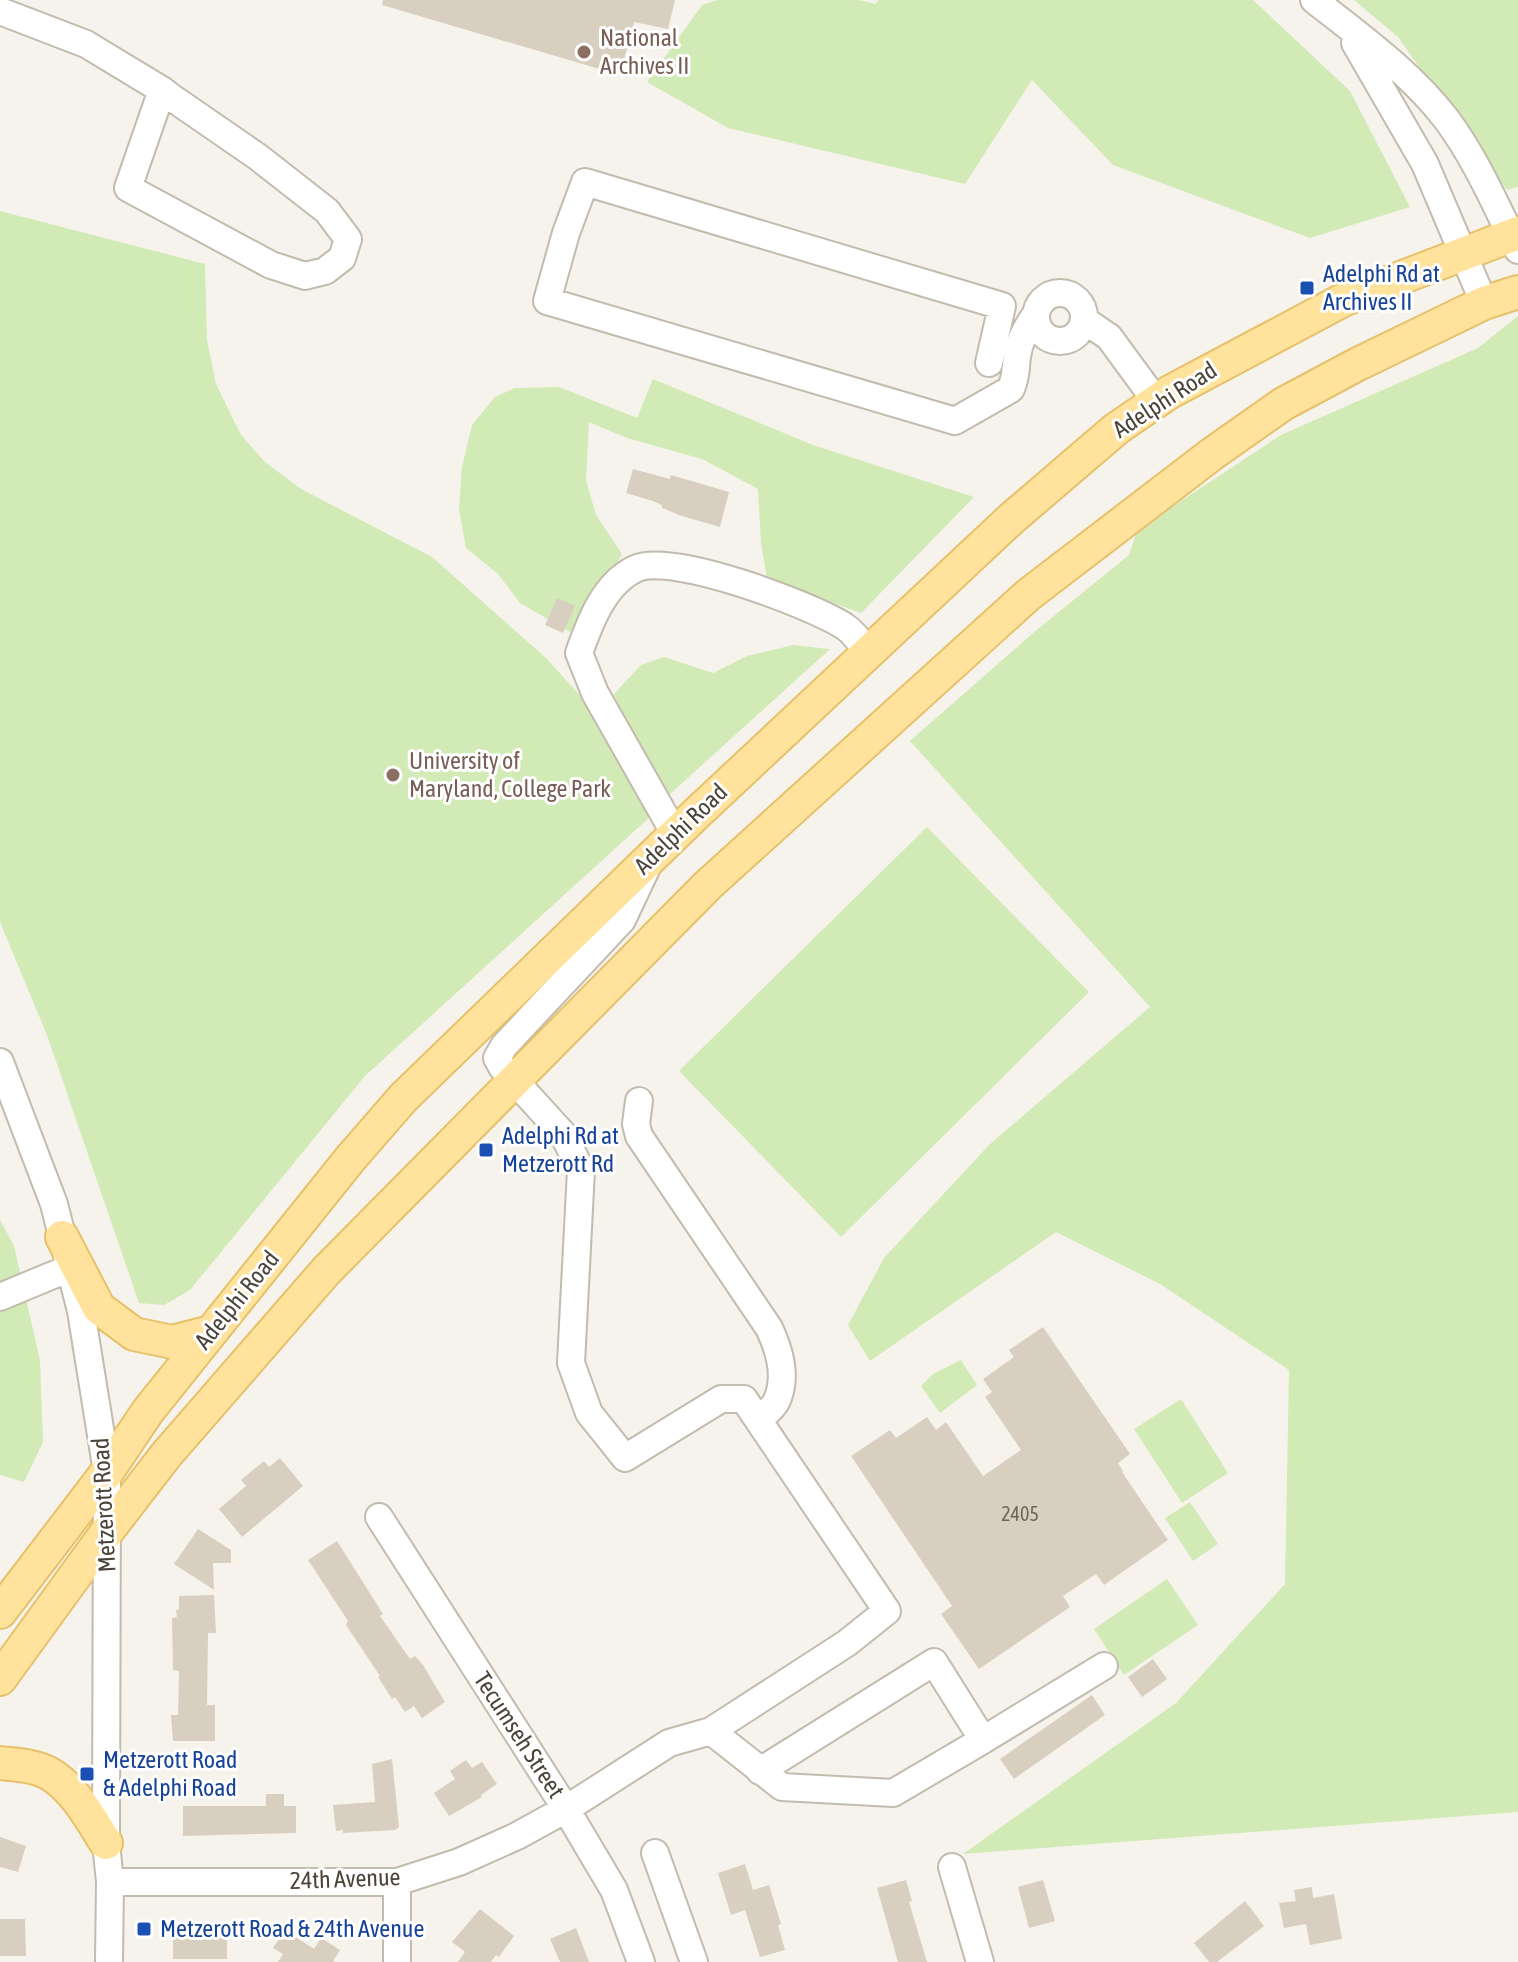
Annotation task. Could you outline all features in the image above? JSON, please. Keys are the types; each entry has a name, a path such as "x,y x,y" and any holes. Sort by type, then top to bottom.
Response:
{"main road":[{"name":"Adelphi Road","path":"0,1612 107,1472 148,1411 350,1159 403,1098 675,834 1011,519 1116,429 1156,401 1343,300 1465,254 1516,239"},
{"name":"Adelphi Road","path":"0,1679 166,1455 326,1271 708,885 1028,595 1212,454 1283,404 1358,364 1484,303 1518,292"},
{"path":"62,1237 99,1308 134,1334 172,1342 211,1332"},
{"path":"0,1763 32,1767 62,1783 106,1843"}],"street":[{"path":"1314,0 1393,65 1447,120 1516,239"},
{"path":"0,11 86,44 162,90 258,157 327,211 348,239 342,258 325,271 305,276 271,265 128,188 162,90"},
{"path":"1343,23 1425,164 1484,303"},
{"path":"989,363 1002,306 585,182 566,233 547,301 955,421 1011,389 1018,372 1032,363 1040,324 1038,305 1045,298 1063,293 1079,302 1084,320 1109,337 1156,401"},
{"path":"1040,324 1054,340 1066,341 1077,334 1084,320"},
{"path":"675,834 595,693 579,653 592,617 614,585 636,568 665,564 698,571 767,592 829,617 848,628 868,653"},
{"path":"639,1101 636,1124 639,1136 769,1328 779,1350 781,1378 775,1403 759,1420 744,1399 721,1399 625,1458 589,1413 571,1363 581,1170 563,1134 497,1058 504,1046 622,920 652,857"},
{"name":"Metzerott Road","path":"0,1062 12,1126 54,1204 81,1311 107,1472 106,1843 110,1882 109,1962"},
{"path":"0,1297 70,1268"},
{"name":"24th Avenue","path":"110,1882 397,1882 459,1862 517,1836 566,1809 669,1743 711,1731 847,1643 887,1611 759,1420"},
{"name":"Tecumseh Street","path":"379,1517 566,1809 614,1890 641,1962"},
{"path":"760,1771 934,1662 983,1740"},
{"path":"711,1731 782,1787 893,1793 1104,1666"},
{"path":"655,1853 694,1962"},
{"path":"952,1867 980,1962"},
{"path":"397,1882 397,1962"}],"green space":[{"path":"717,0 859,0 875,4 879,0 1253,0 1350,91 1410,207 1310,238 1113,165 1032,80 965,184 728,128 647,82 702,5"},
{"path":"1354,0 1518,0 1518,187 1507,190 1398,37"},
{"name":"University of Maryland, College Park","path":"0,211 205,264 207,340 216,384 241,435 265,462 301,489 432,557 546,658 585,701 652,815 365,1076 190,1290 164,1305 139,1303 47,1035 0,922"},
{"path":"1518,316 1518,1812 963,1854 1176,1703 1285,1584 1289,1370 1160,1284 1056,1232 870,1361 848,1325 884,1258 989,1145 1150,1007 910,741 1033,633 1129,555 1137,530 1281,435 1478,348"},
{"path":"653,379 813,445 974,497 861,613 767,579 758,489 702,459 627,438 589,422 586,480 596,515 622,554 605,586 570,632 520,603 498,574 466,548 459,509 462,467 472,425 495,397 515,388 559,387 637,418"},
{"path":"793,645 830,649 669,795 633,739 614,694 641,665 664,657 713,673 747,656"},
{"path":"927,827 1089,992 841,1237 679,1071"},
{"path":"0,1220 14,1246 40,1360 43,1442 24,1482 0,1475"},
{"path":"961,1360 977,1385 940,1413 921,1386 933,1374"},
{"path":"1181,1399 1228,1473 1182,1503 1134,1429"},
{"path":"1190,1502 1218,1544 1193,1561 1165,1518"},
{"path":"1167,1579 1198,1625 1124,1675 1094,1629"}],"building":[{"name":"National Archives II","path":"383,0 675,0 668,29 634,22 620,75 382,5"},
{"path":"633,469 670,479 671,475 729,492 720,527 682,516 653,501 626,493"},
{"path":"557,598 575,606 563,633 545,625"},
{"path":"1043,1327 1130,1454 1118,1463 1168,1540 1104,1585 1096,1574 1063,1596 1070,1607 979,1669 941,1614 952,1606 851,1456 890,1430 896,1438 927,1417 936,1430 946,1422 983,1476 1021,1450 985,1397 992,1392 983,1379 1014,1357 1009,1350"},
{"path":"280,1458 303,1486 242,1537 219,1509 246,1486 241,1480 264,1461 269,1467"},
{"path":"198,1529 231,1550 231,1563 213,1563 214,1590 174,1564"},
{"path":"337,1541 383,1614 380,1616 410,1659 415,1656 423,1665 445,1702 422,1718 414,1706 405,1712 395,1697 392,1699 346,1625 348,1621 308,1560"},
{"path":"214,1595 216,1633 208,1633 207,1705 215,1705 215,1741 173,1741 171,1715 178,1715 179,1671 173,1670 172,1618 177,1617 179,1596"},
{"path":"1153,1659 1167,1679 1142,1697 1128,1677"},
{"path":"1092,1695 1105,1715 1014,1779 1000,1759"},
{"path":"392,1759 399,1827 395,1830 336,1831 333,1805 375,1802 372,1764"},
{"path":"466,1760 472,1768 482,1762 497,1784 482,1797 449,1816 434,1793 455,1779 450,1771"},
{"path":"266,1794 284,1794 284,1806 296,1806 296,1833 183,1836 183,1806 266,1806"},
{"path":"0,1837 26,1846 18,1872 0,1867"},
{"path":"745,1864 753,1890 769,1885 785,1950 760,1957 745,1910 731,1915 718,1873"},
{"path":"906,1880 912,1901 909,1902 927,1962 898,1962 877,1888"},
{"path":"1043,1880 1055,1921 1029,1928 1018,1887"},
{"path":"1312,1887 1313,1898 1334,1894 1342,1939 1310,1945 1306,1924 1284,1928 1279,1903 1296,1901 1294,1890"},
{"path":"1245,1901 1264,1926 1217,1962 1209,1962 1194,1943"},
{"path":"480,1909 514,1936 499,1957 496,1955 491,1962 458,1962 465,1952 452,1942"},
{"path":"0,1919 25,1919 26,1956 0,1956"},
{"path":"576,1928 589,1962 560,1962 550,1939"},
{"path":"183,1930 227,1931 227,1959 173,1959 173,1932 183,1933"},
{"path":"285,1930 314,1949 321,1938 340,1950 335,1962 278,1962 283,1954 273,1948"}],"place":[{"name":"National Archives II","path":"584,52"},
{"name":"Adelphi Rd at Archives II","path":"1307,288"},
{"name":"University of Maryland, College Park","path":"393,775"},
{"name":"Adelphi Rd at Metzerott Rd","path":"486,1150"},
{"name":"Metzerott Road & Adelphi Road","path":"87,1774"},
{"name":"Metzerott Road & 24th Avenue","path":"144,1929"}]}
